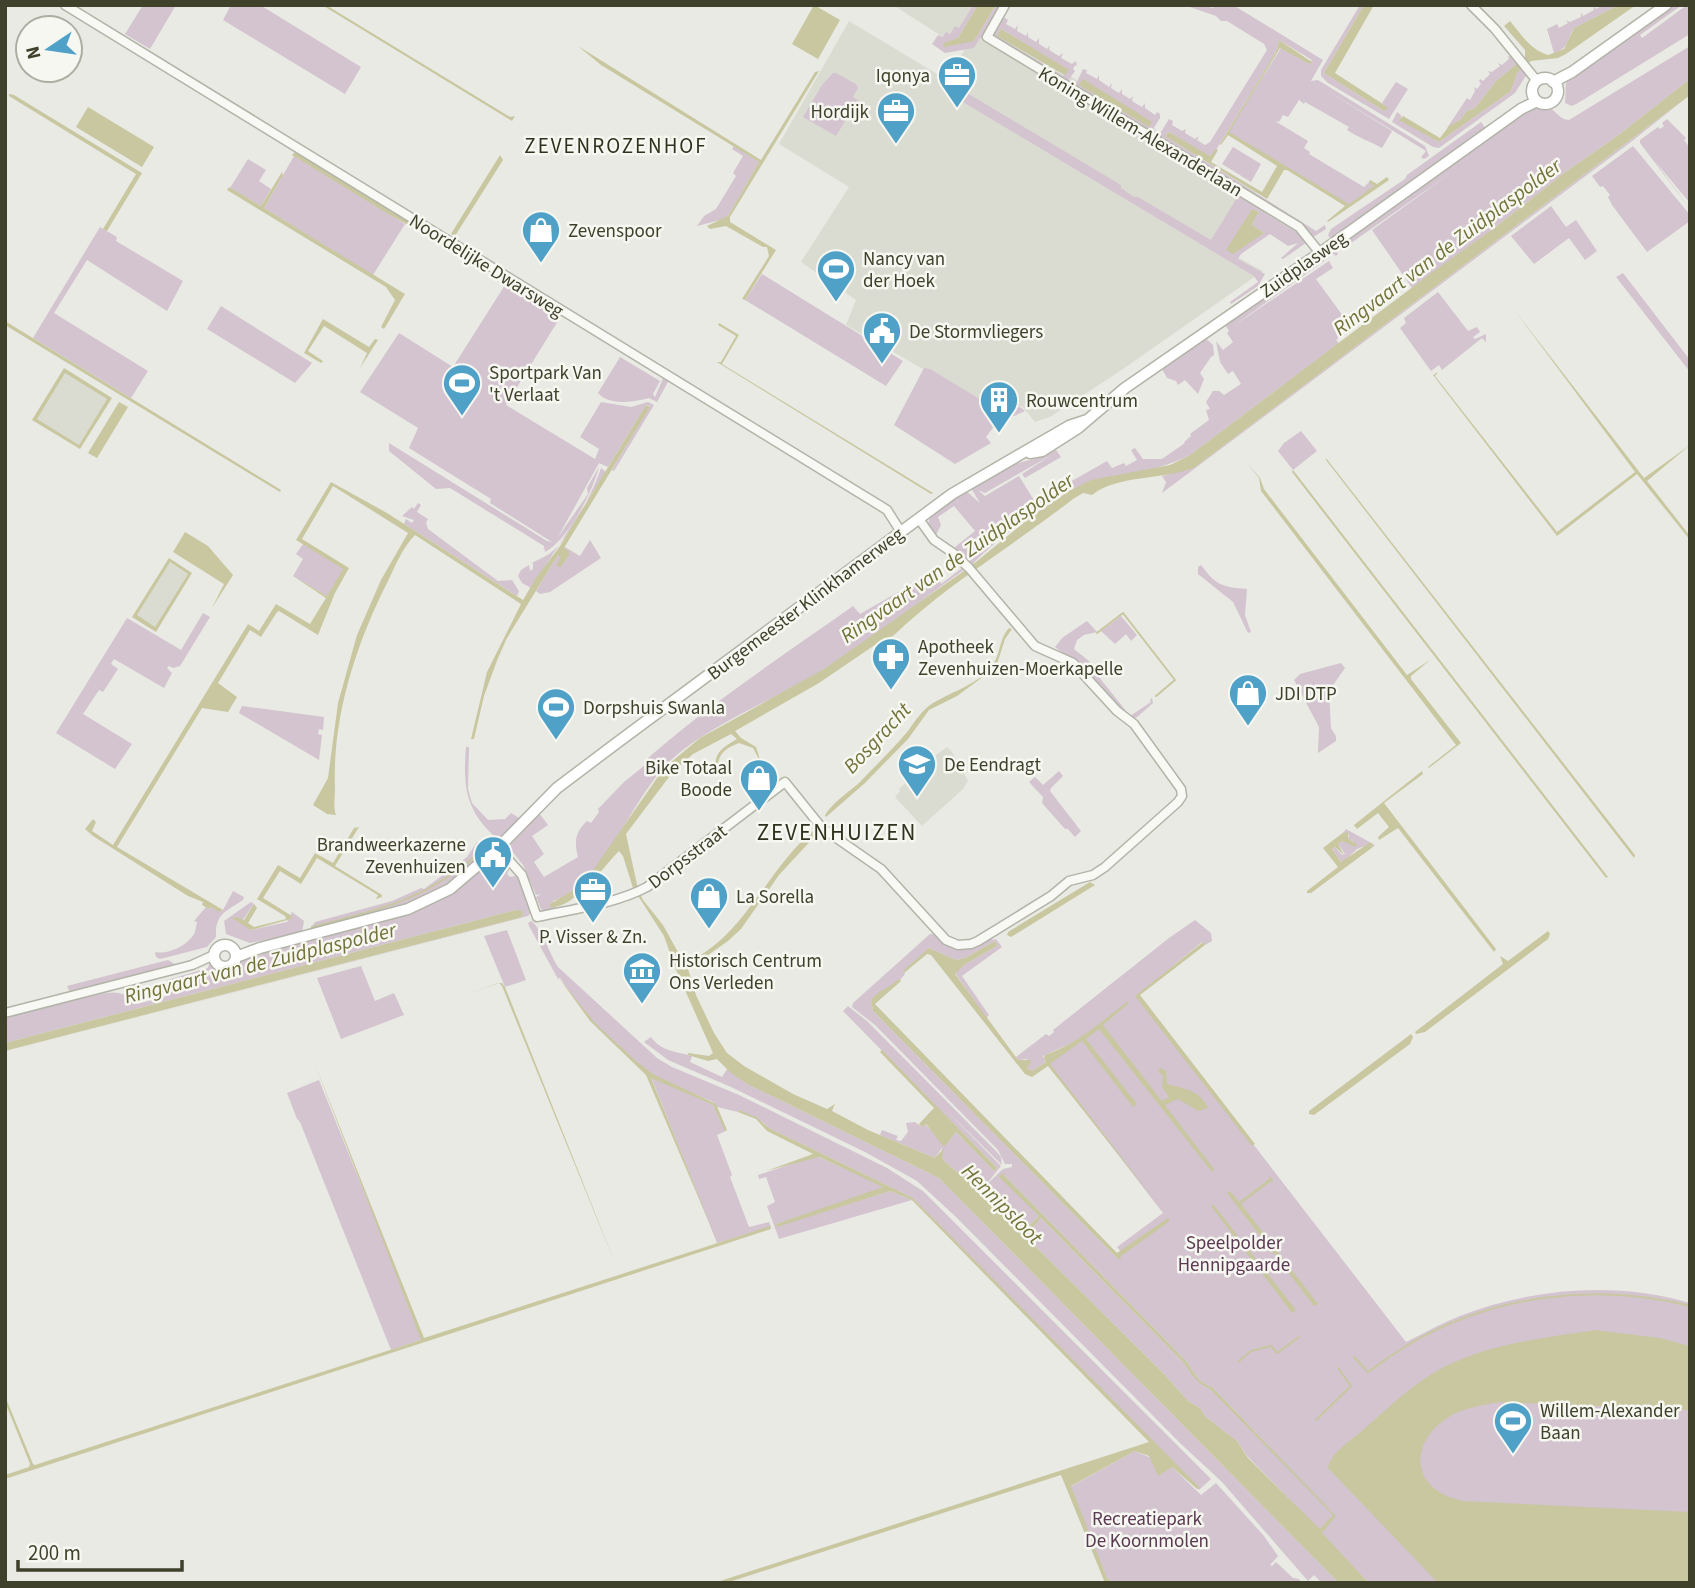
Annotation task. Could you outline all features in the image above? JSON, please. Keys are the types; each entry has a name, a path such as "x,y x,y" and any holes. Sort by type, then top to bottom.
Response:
{"main road":[{"path":"1555,85 1666,5"},
{"path":"1545,79 1555,85 1557,94 1552,102 1543,104 1535,98 1533,88 1537,81 1545,79"},
{"name":"Zuidplasweg","path":"919,519 961,488 1069,426 1087,420 1125,388 1320,253 1535,98"},
{"name":"Burgemeester Klinkhamerweg","path":"235,954 419,905 463,879 557,788 919,519"},
{"path":"223,946 229,946 235,954 233,963 226,967 215,958 217,949 223,946"}],"street":[{"name":"Noordelijke Dwarsweg","path":"65,5 880,505 887,510 901,532"},
{"name":"Koning Willem-Alexanderlaan","path":"1005,5 986,37 1299,227 1320,253"},
{"path":"1471,5 1537,81"},
{"name":"Dorpsstraat","path":"498,848 522,874 537,917 638,891 664,875 785,782 822,828 881,869 946,940 958,945 978,941 1051,897 1069,881 1093,875 1105,867 1178,802 1182,796 1181,789 1134,724 1117,711 1073,663 1035,646 971,570 953,552 934,540 919,519"},
{"path":"5,1013 215,958"}],"shaded area":[{"path":"322,5 510,117 515,116 512,121"},
{"path":"814,5 840,20 818,59 792,44"},
{"path":"893,5 973,5 959,29 943,37"},
{"path":"978,5 996,5 974,41 944,47 944,43 958,38"},
{"path":"1364,5 1374,5 1335,73 1386,106 1388,108 1384,111 1324,73"},
{"path":"1619,5 1636,5 1566,54 1558,58 1531,61 1517,73 1511,91 1439,142 1399,120 1403,116 1440,138 1449,126 1475,108 1496,81 1525,57 1525,50 1504,26 1510,21 1531,45 1548,55 1564,49 1574,28"},
{"path":"849,21 937,74 954,67 982,21 1256,192 1224,250 1263,271 1123,369 1050,417 1035,422 1022,406 1000,413 846,325 856,300 801,262 849,187 779,144"},
{"path":"1001,29 1069,70 1065,75 997,36"},
{"path":"1279,40 1312,62 1309,64 1280,48 1229,132 1349,204 1374,186 1370,180 1377,184 1387,177 1389,180 1328,222 1345,206 1287,170 1284,170 1267,199 1165,136 1169,132 1210,156 1218,150 1211,162 1262,192 1277,166 1228,135 1220,144 1277,50"},
{"path":"578,46 761,160 815,72 819,71 730,217 730,222 776,250 745,300 742,299 769,256 767,247 726,226 710,229 707,226 728,216 759,162 601,65"},
{"path":"1083,79 1152,122 1149,127 1079,85"},
{"path":"1690,79 1690,95 1194,468 1114,484 1092,495 1083,493 1073,499 958,582 893,636 885,638 819,683 735,731 756,747 761,763 753,748 739,743 723,752 716,770 718,754 737,739 731,734 693,754 672,773 626,834 638,889 643,900 663,925 684,963 704,953 722,939 782,864 814,830 816,832 779,875 741,929 688,969 696,995 727,1053 793,1094 827,1109 835,1104 832,1111 868,1130 935,1158 944,1148 942,1157 945,1162 995,1203 1022,1233 1039,1216 999,1177 1002,1173 1185,1360 1199,1379 1212,1387 1336,1516 1322,1533 1369,1583 1339,1583 939,1178 749,1085 717,1059 708,1061 688,1055 709,1056 713,1053 664,936 633,888 619,851 578,895 559,906 550,907 550,904 572,891 591,873 664,768 700,738 824,669 971,566 1032,516 1069,491 1091,480 1170,465 1190,455 1564,173 1616,137","holes":["1041,1218 1183,1362 1197,1381 1210,1389 1333,1515 1320,1529 1248,1458 1237,1441 1206,1417 1200,1408 1189,1402 1025,1236"]},
{"path":"9,94 142,173 107,231 103,229 136,174"},
{"path":"88,107 154,147 142,167 76,127"},
{"path":"295,152 429,234 430,237 292,155"},
{"path":"500,155 503,160 455,236 451,234 454,229"},
{"path":"282,172 283,175 264,208 405,294 384,329 381,327 395,300 386,287 227,190 229,187 261,206"},
{"path":"1252,209 1259,212 1252,225 1264,233 1233,254 1226,250"},
{"path":"1512,307 1644,478 1690,445 1647,481 1690,536 1690,540 1637,474 1557,536 1433,375 1438,372 1435,376 1557,532 1635,472"},
{"path":"323,319 369,347 375,339 378,340 360,368 367,353 324,326 308,351 323,361 321,363 304,353"},
{"path":"5,321 281,490 280,492 5,325"},
{"path":"719,323 739,335 722,364 933,493 717,362 721,362 736,336 718,325"},
{"path":"64,368 112,398 80,449 32,420","holes":["65,373 107,399 79,445 37,419"]},
{"path":"65,372 107,399 79,445 36,419"},
{"path":"119,402 128,407 97,458 88,453"},
{"path":"646,405 650,407 564,548 569,551 569,555 561,567 556,566 561,557 558,555 507,638 484,696 474,739 471,739 487,672 521,604 415,535 400,557 376,605 348,682 335,762 336,815 327,814 313,805 328,778 338,703 357,635 381,580 408,533 333,486 302,539 349,568 335,593 318,635 279,611 261,637 250,630 218,683 237,697 228,712 202,708 117,847 223,910 219,912 202,905 203,902 188,896 85,829 93,819 96,822 92,831 113,845 248,624 259,631 276,604 310,624 326,598 293,576 327,596 343,569 296,540 331,482 387,513 523,600 560,546"},
{"path":"1326,460 1635,855 1634,858"},
{"path":"1247,463 1260,478 1264,489 1407,675 1430,660 1411,676 1411,679 1461,743 1429,768 1456,745 1261,491 1259,478"},
{"path":"1293,470 1608,877 1606,878"},
{"path":"185,532 208,546 233,575 212,608 224,584 173,552"},
{"path":"169,558 192,573 156,632 132,617","holes":["170,562 188,574 155,627 137,615"]},
{"path":"169,562 188,574 155,627 136,616"},
{"path":"1009,628 1012,629 1005,639 996,667 957,696 929,710 908,739 865,783 826,817 833,805 884,757 926,708 973,683 990,669"},
{"path":"947,747 968,781 963,789 922,826 895,797 899,789 928,761"},
{"path":"1422,771 1423,774 1384,803 1496,949 1494,952 1398,828 1379,840 1378,837 1389,827 1378,813 1357,829 1354,825"},
{"path":"359,827 335,866 382,897 376,899 378,895 317,858 301,884 280,871 263,898 292,916 291,919 251,930 232,918 244,920 254,904 257,908 248,923 254,927 286,919 257,899 278,865 300,878 315,853 333,863 354,828"},
{"path":"1344,832 1348,833 1348,838 1357,845 1355,847 1343,841 1338,844 1344,855 1335,847 1332,849 1341,862 1369,843 1372,843 1373,847 1311,893 1307,893 1338,867 1323,848"},
{"path":"1090,882 1095,885 1011,937 1007,935 1008,932"},
{"path":"516,910 522,911 523,915 5,1051 5,1043"},
{"path":"1548,931 1548,939 1425,1032 1416,1034 1415,1032 1503,964 1500,956 1508,961"},
{"path":"995,941 997,946 964,965 955,974 1018,1060 1030,1060 1027,1068 1032,1071 1046,1062 1045,1055 1078,1039 1128,1001 1129,1003 1103,1025 1162,1101 1169,1097 1162,1087 1163,1076 1158,1070 1161,1068 1166,1071 1167,1084 1191,1091 1205,1102 1208,1108 1198,1111 1178,1099 1165,1105 1214,1169 1212,1172 1099,1029 1086,1039 1137,1104 1133,1107 1082,1041 1050,1064 1163,1211 1048,1066 1032,1077 1025,1074 931,955 927,954 904,973 905,969 929,948 956,960 965,958"},
{"path":"1203,942 1205,945 1140,995 1255,1144 1252,1146 1135,996"},
{"path":"559,978 595,1023 637,1062 653,1074 716,1104 727,1130 725,1131 713,1105 651,1078 717,1241 646,1075 590,1021"},
{"path":"899,979 901,981 875,1004 1117,1253 1168,1218 1170,1221 1121,1256 1120,1260 1116,1257 873,1011 871,1000"},
{"path":"499,983 505,987 617,1268 502,986"},
{"path":"1411,1034 1413,1037 1410,1044 1314,1115 1309,1114 1309,1111"},
{"path":"882,1050 997,1168 994,1171 956,1132 943,1146 926,1124 922,1127 919,1124 934,1108 880,1052"},
{"path":"314,1062 424,1338 770,1226 771,1229 5,1479 5,1475 29,1467 30,1464 5,1396 35,1465 421,1340"},
{"path":"739,1110 756,1117 769,1128 913,1198 1200,1488 1197,1489 1172,1467 1158,1476 1149,1456 1135,1451 1071,1486 1107,1578 1113,1583 1105,1583 1061,1475 726,1583 714,1583 1149,1442 912,1200 890,1191 777,1227 776,1224 883,1187 819,1157 766,1171 813,1154 767,1131 756,1119 738,1112"},
{"path":"1269,1175 1274,1182 1270,1182 1241,1204 1318,1304 1314,1306 1227,1193 1230,1191 1239,1202 1269,1179"},
{"path":"1213,1204 1296,1310 1292,1313 1211,1206"},
{"name":"Willem-Alexander Baan","path":"1595,1330 1660,1338 1690,1346 1690,1410 1499,1402 1471,1408 1440,1423 1429,1435 1422,1448 1420,1462 1424,1475 1432,1486 1445,1495 1463,1501 1690,1512 1690,1583 1438,1583 1328,1468 1333,1457 1343,1447 1412,1388 1444,1367 1499,1347"}],"green space":[{"path":"143,5 176,5 150,49 125,34"},
{"path":"231,5 260,5 361,67 345,94 223,20"},
{"path":"973,5 978,5 958,38 966,42 974,41 996,5 1002,5 974,48 945,53 932,44 938,35 943,37 946,32 950,34 955,26 959,28"},
{"path":"1184,5 1213,8 1215,5 1233,5 1323,60 1311,81 1318,80 1425,146 1429,156 1424,159 1421,157 1426,151 1315,83 1392,131 1382,148 1351,133 1347,130 1349,127 1299,100 1288,117 1283,115 1279,122 1275,121 1308,141 1304,148 1309,154 1364,187 1369,182 1375,186 1349,205 1228,132 1281,48 1309,64 1312,60 1279,40 1277,50 1213,155 1208,156 1169,132 1165,136 1316,231 1325,225 1326,229 1311,236 1158,137 1169,119 1173,121 1172,125 1182,131 1186,129 1185,133 1195,139 1199,136 1197,140 1205,145 1210,142 1267,50 1264,44 1227,21"},
{"path":"1360,5 1364,5 1324,73 1384,111 1386,106 1382,103 1396,82 1408,89 1389,119 1328,83 1321,76 1321,70"},
{"path":"1603,5 1619,5 1574,28 1565,46 1554,53 1547,29 1557,24 1559,28 1568,23 1566,20 1570,22 1581,17 1581,12 1583,16 1594,10 1593,6 1596,9"},
{"path":"1672,5 1682,5 1640,35 1642,38 1687,5 1690,5 1690,34 1578,103 1572,106 1565,103 1566,83"},
{"path":"1000,19 1008,20 1006,24 1015,29 1018,25 1017,31 1026,36 1028,32 1028,37 1036,42 1039,38 1039,44 1047,49 1050,45 1049,50 1059,56 1063,53 1061,58 1072,64 1076,61 1077,66 1073,69 1075,71 1068,81 990,37","holes":["1001,29 1068,70 1063,76 997,36"]},
{"path":"1690,46 1690,79 1412,288 1372,230 1455,170 1344,248 1340,245 1521,114 1545,106 1569,120"},
{"path":"1508,56 1518,63 1496,81 1475,108 1467,111 1460,120 1447,128 1467,98 1470,100 1475,91 1474,87 1477,89 1481,84 1480,79 1483,81 1490,74 1488,71 1492,72 1500,66 1498,63 1502,65 1509,59"},
{"path":"1522,68 1527,74 1515,93 1439,148 1392,122 1397,112 1402,116 1400,117 1439,142 1511,91 1517,73"},
{"path":"1083,69 1097,79 1099,75 1099,80 1109,87 1112,83 1111,88 1119,93 1122,89 1122,94 1130,99 1133,96 1132,101 1142,107 1145,103 1145,108 1155,115 1157,112 1160,114 1152,131 1149,132 1075,86"},
{"path":"833,73 856,84 858,88 853,97 858,100 836,136 803,117 822,85"},
{"path":"967,93 1121,185 1121,188 1134,197 1211,240 1238,196 1298,233 1306,243 1283,259 1281,258 1298,243 1288,246 1270,234 1241,254 1238,259 1265,274 1258,286 1231,304 1230,302 1258,282 1254,276 963,102","holes":["1252,209 1259,212 1252,225 1264,233 1227,250"]},
{"path":"1690,95 1162,493 1166,482 1162,476 1194,468"},
{"path":"1667,119 1686,138 1684,140 1690,148 1690,203 1654,160 1690,209 1640,143 1640,140 1658,127 1660,129 1664,126 1662,123"},
{"path":"1481,122 1486,129 1475,134 1474,139 1332,241 1328,235 1331,229 1405,179"},
{"path":"734,146 759,162 728,216 697,226 704,216 716,209 736,176 733,173 743,156 732,149"},
{"path":"1633,146 1690,215 1690,221 1647,252 1612,205 1608,197 1610,195 1592,176"},
{"path":"1233,147 1261,164 1251,182 1222,164"},
{"path":"294,156 405,224 373,275 264,208"},
{"path":"248,159 266,170 259,181 271,189 261,206 230,188"},
{"path":"1551,206 1566,227 1576,220 1597,251 1585,260 1569,238 1534,264 1511,236"},
{"path":"100,227 117,237 116,241 183,281 167,311 87,260 54,313 148,371 131,398 33,338"},
{"path":"1329,250 1335,250 1338,254 1334,254 1232,327 1329,261 1333,268 1316,279 1351,327 1336,340 1339,343 1190,455 1060,495 1018,524 971,566 955,547 975,531 954,506 938,517 941,525 936,535 928,524 930,517 956,498 960,509 956,497 966,491 980,503 971,488 1018,463 1056,450 1061,457 1025,478 1022,474 1053,454 985,493 978,490 985,496 1019,476 1035,502 1107,461 1112,468 1124,463 1126,466 1137,460 1131,450 1135,448 1143,459 1162,459 1185,443 1190,434 1209,420 1206,410 1210,409 1206,402 1213,391 1224,395 1241,384 1233,371 1228,374 1220,362 1216,341 1223,350 1233,342 1225,324"},
{"path":"1623,273 1690,360 1690,372 1616,277"},
{"path":"762,274 903,361 886,386 745,300"},
{"name":"Sportpark Van 't Verlaat","path":"505,285 561,316 506,405 595,459 599,449 580,437 601,402 631,407 648,402 654,405 614,471 612,470 650,406 646,405 608,467 599,463 558,537 588,494 587,488 599,467 591,489 571,526 554,546 545,552 544,546 450,488 436,489 389,451 389,443 552,542 490,503 491,499 409,448 418,428 360,392 399,333 453,367"},
{"path":"1438,292 1468,331 1477,327 1480,332 1473,337 1475,339 1486,334 1486,342 1482,338 1442,370 1439,365 1431,371 1400,328 1406,323 1404,318"},
{"path":"221,306 312,363 295,383 207,329"},
{"path":"1204,337 1213,345 1214,355 1200,373 1204,379 1198,394 1185,380 1178,385 1176,381 1167,378 1162,369"},
{"path":"620,357 660,381 653,394 655,397 664,376 669,380 657,402 649,398 629,402 608,400 598,393"},
{"path":"924,368 930,369 1001,412 1020,407 1025,411 1014,416 1008,415 998,421 986,437 991,443 955,464 894,425"},
{"path":"1301,431 1317,451 1293,470 1278,451"},
{"path":"601,468 606,472 585,505 593,487"},
{"path":"418,503 421,505 417,512 428,519 428,529 498,581 512,580 519,591 517,596 404,524 406,519 412,523 414,520 402,516 412,507 414,509"},
{"path":"585,505 570,531 559,544"},
{"path":"590,540 601,558 550,592 540,594 536,591 558,555 561,555 561,567 565,561 568,551 565,547 580,556"},
{"path":"303,544 344,569 327,596 293,576 303,559 296,554"},
{"path":"559,544 531,588 522,583 518,576 521,570 529,565 530,571 533,569 533,563 530,564 547,555"},
{"path":"1201,565 1220,584 1247,589 1245,615 1251,632 1248,633 1233,602 1198,574 1198,567"},
{"path":"962,568 965,569 828,667 719,726 685,748 657,776 587,878 571,892 553,901 555,908 558,908 544,911 541,909 536,897 541,894 536,895 523,865 508,846 539,813 548,825 532,836 544,854 534,862 544,877 578,857 576,842 580,829 587,821 591,823 599,812 598,809 624,782 650,761 648,758 723,698 853,606 860,614 930,574 938,576 941,584"},
{"path":"203,613 210,617 180,666 167,668 172,673 164,688 114,659 111,664 118,669 103,692 99,690 83,714 132,744 115,769 56,733 127,618 181,650"},
{"path":"1121,616 1137,635 1131,641 1126,634 1115,644 1101,631"},
{"path":"1087,621 1097,632 1077,640 1074,649 1089,661 1130,716 1151,702 1152,698 1153,703 1137,717 1132,719 1119,710 1080,663 1078,665 1055,647 1062,638"},
{"path":"1341,663 1345,668 1329,691 1331,728 1336,741 1318,753 1319,727 1294,680 1300,674"},
{"path":"242,706 324,717 323,730 319,729 318,734 322,735 319,760 239,713"},
{"path":"466,747 469,747 468,789 472,803 488,820 505,819 511,813 519,818 500,837 495,837 485,827 472,807 466,785"},
{"path":"1059,771 1063,776 1050,791 1081,831 1075,837 1042,803 1043,797 1029,782 1035,777 1043,785"},
{"path":"1346,829 1372,843 1357,849 1342,863 1332,849 1335,847 1342,855 1345,854 1338,844 1343,841 1354,842 1344,832"},
{"path":"484,840 491,849 449,886 418,902 309,930 315,922 392,901 424,889 467,857 477,842"},
{"path":"496,855 508,862 507,874 510,877 520,879 532,911 528,916 5,1052 519,918 523,915 516,910 5,1043 5,1015 106,993 123,994 137,1004 170,995 167,980 208,968 209,964 229,969 243,956 251,960 272,949 406,915"},
{"path":"233,891 244,897 243,900 222,914 217,923 216,937 207,947 160,959 156,957 155,952 171,951 187,942 195,932 197,922 194,921 206,907 223,910"},
{"path":"251,902 254,904 242,921 251,930 287,922 292,912 304,921 302,932 250,943 226,934 224,921"},
{"name":"Speelpolder Hennipgaarde","path":"1195,920 1211,933 1212,941 1205,945 1202,942 1135,997 1138,995 1406,1342 1487,1306 1545,1294 1604,1290 1662,1296 1690,1303 1690,1583 1369,1583 1321,1533 1333,1517 1320,1530 1248,1457 1237,1441 1206,1417 1200,1408 1189,1402 1025,1236 1041,1218 1198,1380 1275,1453 1212,1387 1199,1379 1185,1360 1003,1174 1039,1216 1022,1233 995,1203 945,1162 942,1148 935,1158 880,1135 882,1130 898,1136 896,1140 901,1141 908,1132 906,1123 915,1122 922,1127 925,1124 946,1145 956,1132 994,1171 997,1168 843,1011 848,1006 867,1021 1001,1157 1002,1165 947,1111 1001,1166 984,1187 1003,1169 1012,1167 1012,1164 1005,1164 998,1150 875,1025 852,1007 853,1003 930,934 936,934 956,948 968,947 990,937 996,939 1002,947 962,976 989,1015 986,1018 955,973 997,946 995,941 965,958 956,960 929,948 900,980 871,1000 873,1011 1116,1257 1123,1254 1117,1247 1163,1213 1048,1064 1078,1040 1043,1056 1046,1062 1032,1071 1026,1067 1027,1059 1018,1060 1016,1057 1046,1034 1049,1036 1053,1030"},
{"path":"531,921 558,967 657,1058 887,1168 923,1191 1211,1479 1199,1490 913,1198 769,1128 739,1110 738,1112 717,1107 713,1102 654,1075 627,1056 602,1032 560,978 558,979 529,926"},
{"path":"507,930 526,980 505,987 484,936"},
{"path":"168,960 178,966 71,994 67,986"},
{"path":"361,966 375,1001 394,993 404,1015 341,1039 317,978"},
{"path":"651,1037 664,1048 692,1056 690,1062 722,1077 727,1069 749,1085 939,1178 1339,1583 1322,1583 1314,1575 1308,1581 1222,1482 917,1181 865,1152 731,1087 668,1060 644,1042"},
{"path":"651,1077 713,1105 726,1131 717,1135 749,1227 769,1222 771,1227 717,1243"},
{"path":"319,1080 422,1336 421,1340 391,1350 287,1093"},
{"path":"816,1156 881,1185 883,1189 776,1224 777,1226 890,1191 912,1200 779,1239 767,1206 775,1202 766,1177 759,1179 758,1175"},
{"name":"Recreatiepark De Koornmolen","path":"1135,1451 1172,1467 1201,1495 1216,1483 1264,1536 1278,1556 1270,1565 1276,1562 1301,1583 1113,1583 1107,1578 1070,1487"}],"waterway":[{"path":"1097,633 1123,613 1175,680 1156,696"},
{"name":"Ringvaart van de Zuidplaspolder","path":"312,927 379,909 418,894 457,871 477,855"},
{"path":"1354,1357 1368,1372 1403,1348 1440,1328 1474,1314 1545,1298 1618,1295 1690,1306"},
{"path":"1238,1362 1251,1351 1271,1346 1277,1353 1299,1337"},
{"path":"1316,1420 1351,1386 1338,1368"}],"place":[{"name":"Iqonya","path":"957,109"},
{"name":"Hordijk","path":"896,145"},
{"name":"Zevenspoor","path":"541,264"},
{"name":"Nancy van der Hoek","path":"836,303"},
{"name":"De Stormvliegers","path":"882,365"},
{"name":"Sportpark Van 't Verlaat","path":"462,417"},
{"name":"Rouwcentrum","path":"999,434"},
{"name":"Apotheek Zevenhuizen-Moerkapelle","path":"891,691"},
{"name":"JDI DTP","path":"1248,727"},
{"name":"Dorpshuis Swanla","path":"556,741"},
{"name":"De Eendragt","path":"917,798"},
{"name":"Bike Totaal Boode","path":"759,812"},
{"name":"Brandweerkazerne Zevenhuizen","path":"493,889"},
{"name":"P. Visser & Zn.","path":"593,924"},
{"name":"La Sorella","path":"709,930"},
{"name":"Historisch Centrum Ons Verleden","path":"642,1005"},
{"name":"Willem-Alexander Baan","path":"1513,1455"}],"district":[{"name":"ZEVENROZENHOF","path":"616,146"},
{"name":"ZEVENHUIZEN","path":"837,832"}],"water label":[{"name":"Bosgracht","path":"877,738"},
{"name":"Hennipsloot","path":"1002,1204"}]}
